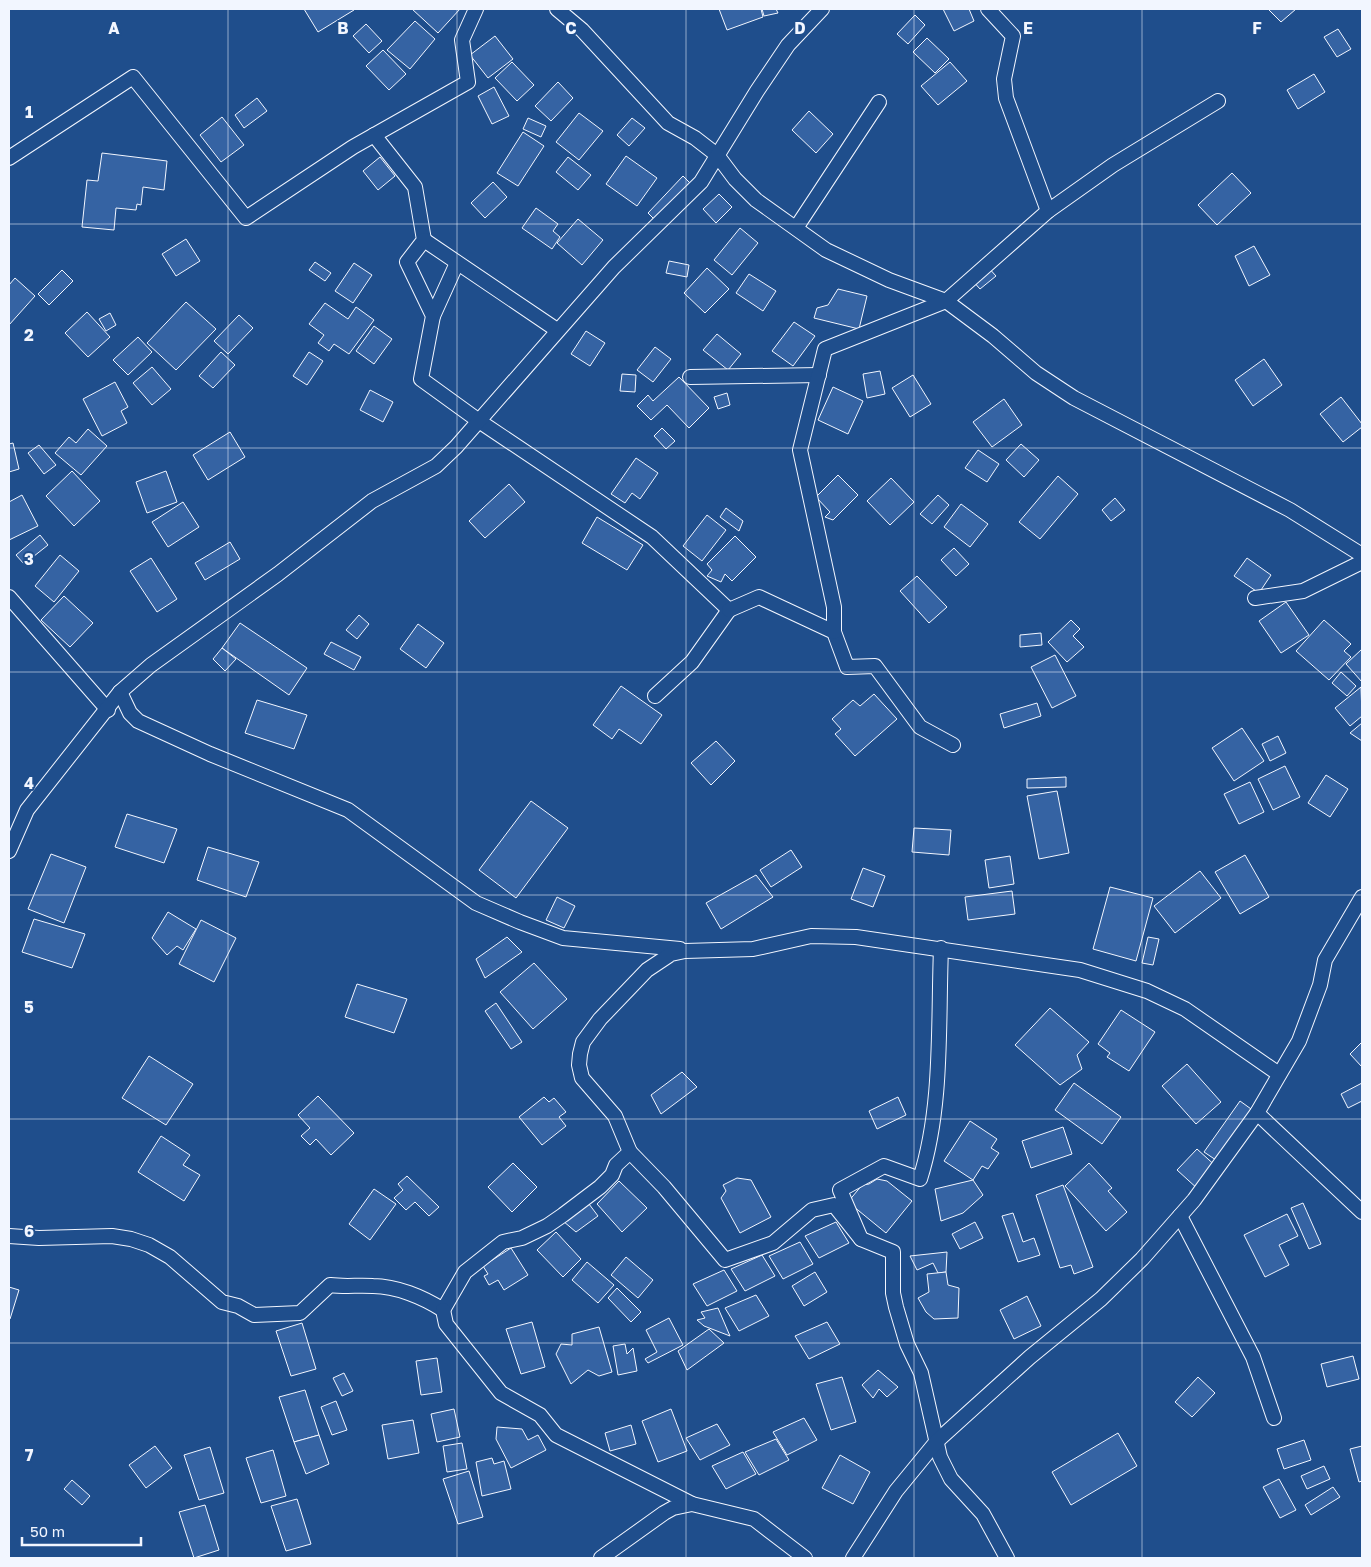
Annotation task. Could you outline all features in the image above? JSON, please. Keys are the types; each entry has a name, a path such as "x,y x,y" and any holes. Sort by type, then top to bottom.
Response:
{"street":[{"path":"9,158 133,77 246,218 374,135 468,82 462,40 476,9"},
{"path":"557,9 582,30 668,123 695,138 717,155 735,179 756,200 826,250 889,280 946,301 994,336 1036,372 1074,398 1290,510 1362,555"},
{"path":"9,851 27,810 108,710 120,692 151,665 278,574 372,500 436,466 614,267 701,182 788,45 822,9"},
{"path":"988,9 1013,36 1004,79 1006,98 1048,211"},
{"path":"953,745 920,726 875,666 847,667 834,632 834,607 800,450 825,349 946,301 1048,211 1113,165 1218,101"},
{"path":"796,228 879,102"},
{"path":"374,135 415,187 424,240 557,330"},
{"path":"424,240 407,262 433,316"},
{"path":"457,263 433,316 421,379 478,421 652,537 729,610"},
{"path":"690,377 819,375"},
{"path":"1255,598 1303,591 1362,562"},
{"path":"9,597 108,710"},
{"path":"655,696 692,662 729,610 759,597 834,632"},
{"path":"120,692 130,713 138,721 210,754 348,810 392,840 451,887 476,903 494,912 563,938 618,945 696,950 753,948 811,936 856,937 941,948 1080,970 1147,990 1185,1009 1280,1074"},
{"path":"853,1558 896,1491 937,1441 1030,1358 1101,1299 1142,1259 1180,1216 1257,1113 1299,1042 1320,985 1325,960 1362,897"},
{"path":"860,1239 840,1190 884,1166 920,1179 929,1152 935,1117 941,948"},
{"path":"696,950 671,954 648,970 600,1019 584,1042 579,1065 582,1078 615,1116 630,1152 664,1187 725,1260 773,1243 812,1210 834,1205 860,1239 893,1252 893,1292 896,1307 907,1344 921,1373 940,1457 951,1479 983,1514 1007,1558"},
{"path":"1257,1113 1362,1212"},
{"path":"630,1152 616,1165 612,1175 600,1187 563,1215 547,1226 522,1238 503,1242 465,1272 443,1310 446,1324 501,1393 540,1415 556,1435 692,1504 754,1519 805,1558"},
{"path":"1180,1216 1253,1357 1274,1418"},
{"path":"9,1236 40,1238 112,1236 131,1239 149,1245 170,1257 222,1302 238,1306 254,1315 300,1313 330,1285 346,1288 374,1286 411,1294 443,1310"},
{"path":"601,1558 673,1508 692,1504"}],"building":[{"path":"304,9 353,9 354,10 318,32"},
{"path":"412,9 460,9 438,33"},
{"path":"719,9 761,9 763,17 727,30"},
{"path":"762,9 776,9 778,13 764,16"},
{"path":"943,9 969,9 974,21 954,31"},
{"path":"1268,9 1296,9 1281,22"},
{"path":"915,15 925,25 908,44 897,34"},
{"path":"415,21 435,39 410,69 387,50"},
{"path":"366,24 382,41 369,53 353,36"},
{"path":"1338,29 1351,49 1337,57 1324,37"},
{"path":"495,36 513,59 488,78 470,55"},
{"path":"927,38 949,59 935,73 913,52"},
{"path":"383,50 406,74 389,90 366,66"},
{"path":"512,62 534,85 517,101 495,78"},
{"path":"950,62 967,81 938,105 921,86"},
{"path":"1314,74 1325,92 1298,109 1287,90"},
{"path":"558,82 573,98 551,121 535,106"},
{"path":"494,87 509,116 492,124 478,96"},
{"path":"257,98 267,111 244,128 235,115"},
{"path":"809,111 833,134 816,153 792,130"},
{"path":"579,113 603,131 579,160 556,142"},
{"path":"222,117 244,145 221,162 200,135"},
{"path":"528,118 546,126 541,137 523,129"},
{"path":"632,118 645,128 629,146 617,135"},
{"path":"523,132 544,146 518,186 497,173"},
{"path":"102,153 167,161 164,190 143,187 141,205 137,204 136,210 116,208 114,230 82,227 87,180 98,181"},
{"path":"626,156 657,178 637,206 606,184"},
{"path":"380,157 395,176 378,190 363,171"},
{"path":"568,157 591,175 578,190 556,172"},
{"path":"1232,173 1251,193 1217,225 1198,205"},
{"path":"683,176 692,185 657,222 648,213"},
{"path":"493,182 507,197 485,218 471,203"},
{"path":"719,194 732,207 716,223 703,209"},
{"path":"536,208 558,224 553,231 560,237 552,249 522,228"},
{"path":"578,219 603,240 582,265 557,243"},
{"path":"740,228 758,243 732,275 714,260"},
{"path":"186,239 200,261 176,276 162,254"},
{"path":"1254,246 1270,275 1249,286 1235,256"},
{"path":"669,261 689,265 687,277 666,273"},
{"path":"315,262 331,273 325,281 309,270"},
{"path":"354,263 372,275 353,303 335,291"},
{"path":"987,266 996,276 980,289 972,280"},
{"path":"707,268 729,289 705,313 684,293"},
{"path":"62,270 73,281 49,305 38,294"},
{"path":"749,274 776,291 763,311 736,293"},
{"path":"15,278 35,296 9,325 9,285"},
{"path":"838,289 867,296 859,329 814,318 817,308 828,305"},
{"path":"186,302 216,329 176,370 147,343"},
{"path":"325,303 348,319 356,307 374,320 349,354 334,344 329,351 318,343 324,335 309,324"},
{"path":"87,312 110,337 88,357 65,333"},
{"path":"110,313 116,325 106,331 99,319"},
{"path":"239,315 253,328 228,354 214,341"},
{"path":"794,322 815,336 793,366 772,351"},
{"path":"374,326 392,339 374,364 356,351"},
{"path":"586,331 605,343 590,366 571,354"},
{"path":"717,334 741,354 728,370 703,350"},
{"path":"138,337 152,352 128,375 113,360"},
{"path":"655,347 671,359 653,382 637,370"},
{"path":"221,352 235,365 213,388 199,376"},
{"path":"309,352 323,361 307,385 293,376"},
{"path":"1264,359 1282,385 1253,406 1235,380"},
{"path":"152,367 171,389 152,405 133,383"},
{"path":"880,371 885,394 867,398 863,374"},
{"path":"622,374 636,375 635,392 620,391"},
{"path":"913,375 931,404 910,417 892,388"},
{"path":"679,377 709,408 689,428 667,405 651,420 637,406 648,395 653,401"},
{"path":"115,382 128,407 121,411 127,423 102,436 83,399"},
{"path":"833,387 863,401 848,434 818,420"},
{"path":"370,390 393,402 383,422 360,410"},
{"path":"727,393 730,405 718,409 714,397"},
{"path":"1341,397 1362,424 1362,427 1343,442 1320,414"},
{"path":"1004,399 1022,425 992,447 973,422"},
{"path":"662,428 675,441 666,449 654,436"},
{"path":"88,429 107,446 81,475 55,453 69,437 76,443"},
{"path":"230,432 245,457 208,480 193,455"},
{"path":"13,443 19,469 9,472 9,444"},
{"path":"1021,444 1039,460 1024,477 1006,460"},
{"path":"39,445 56,465 44,474 28,453"},
{"path":"978,450 999,464 987,482 965,468"},
{"path":"636,458 658,473 640,499 632,493 625,503 611,494"},
{"path":"72,471 100,501 74,526 46,496"},
{"path":"166,471 177,502 147,513 136,482"},
{"path":"838,475 858,495 833,520 825,517 830,512 816,497"},
{"path":"1058,476 1078,494 1040,539 1019,522"},
{"path":"891,478 914,502 890,525 867,501"},
{"path":"509,484 525,502 485,538 469,521"},
{"path":"22,495 38,526 9,540 9,502"},
{"path":"938,495 949,505 932,524 920,514"},
{"path":"1115,498 1125,510 1111,521 1102,510"},
{"path":"183,502 199,527 168,547 152,522"},
{"path":"961,504 988,524 970,547 944,527"},
{"path":"726,508 743,521 739,531 720,517"},
{"path":"707,515 726,530 702,561 683,546"},
{"path":"597,517 643,545 627,570 582,543"},
{"path":"40,535 48,545 24,564 16,555"},
{"path":"735,536 756,557 732,581 725,574 721,582 707,576 712,570 707,564"},
{"path":"230,542 240,559 205,580 195,563"},
{"path":"954,548 969,564 956,576 941,560"},
{"path":"60,555 79,571 54,602 35,586"},
{"path":"151,558 177,599 157,612 130,571"},
{"path":"1247,558 1271,575 1259,593 1234,576"},
{"path":"917,576 947,607 929,623 900,591"},
{"path":"64,596 93,623 70,647 41,620"},
{"path":"1286,602 1309,635 1281,653 1259,621"},
{"path":"359,615 369,624 357,639 346,630"},
{"path":"1071,620 1080,629 1073,636 1084,647 1067,662 1048,642"},
{"path":"1324,620 1351,644 1344,651 1351,657 1329,680 1296,651"},
{"path":"240,623 307,668 289,695 222,648"},
{"path":"418,624 444,643 426,668 400,649"},
{"path":"1041,633 1042,645 1020,647 1020,635"},
{"path":"331,642 361,657 354,670 324,654"},
{"path":"222,648 236,659 225,671 213,659"},
{"path":"1362,649 1362,682 1346,664"},
{"path":"1055,655 1076,696 1052,708 1031,667"},
{"path":"1341,672 1356,686 1347,696 1332,683"},
{"path":"621,686 662,715 641,744 619,729 612,739 593,725"},
{"path":"1361,687 1362,716 1350,726 1335,708"},
{"path":"874,694 897,719 855,756 835,734 841,729 832,719 853,700 860,706"},
{"path":"257,700 307,715 294,749 245,733"},
{"path":"1037,703 1041,716 1004,728 1000,714"},
{"path":"1362,723 1362,741 1350,733"},
{"path":"1242,728 1264,761 1234,781 1212,748"},
{"path":"1278,736 1286,753 1270,761 1262,744"},
{"path":"716,741 735,761 711,785 691,763"},
{"path":"1285,766 1300,797 1273,810 1258,779"},
{"path":"1326,775 1348,789 1330,817 1308,803"},
{"path":"1066,777 1066,787 1027,788 1027,779"},
{"path":"1250,782 1264,812 1239,824 1224,794"},
{"path":"1057,791 1069,853 1039,859 1027,796"},
{"path":"531,801 568,828 516,898 479,870"},
{"path":"127,814 177,829 164,863 115,847"},
{"path":"914,828 951,830 949,855 912,852"},
{"path":"208,847 259,862 246,897 197,880"},
{"path":"791,850 802,867 771,887 760,870"},
{"path":"51,854 86,867 64,923 28,909"},
{"path":"1245,855 1269,897 1240,914 1215,872"},
{"path":"1010,856 1014,884 989,888 985,860"},
{"path":"863,868 885,876 873,907 851,899"},
{"path":"1200,871 1221,898 1175,933 1154,906"},
{"path":"756,875 773,897 721,929 706,903"},
{"path":"1110,887 1153,898 1136,961 1093,949"},
{"path":"1012,891 1015,914 968,920 965,897"},
{"path":"557,897 575,906 564,928 546,920"},
{"path":"168,912 196,929 183,950 177,946 167,955 152,938"},
{"path":"34,919 85,934 72,968 22,952"},
{"path":"201,920 236,938 214,982 179,964"},
{"path":"507,937 522,952 485,978 476,959"},
{"path":"1148,937 1159,939 1153,965 1142,963"},
{"path":"534,963 567,999 533,1029 500,992"},
{"path":"357,984 407,999 394,1033 345,1017"},
{"path":"496,1003 522,1042 511,1049 485,1011"},
{"path":"1050,1008 1089,1042 1077,1055 1082,1069 1060,1085 1015,1045"},
{"path":"1121,1010 1155,1032 1129,1071 1107,1057 1110,1053 1098,1044"},
{"path":"1362,1042 1362,1067 1350,1054"},
{"path":"149,1056 193,1084 166,1125 122,1098"},
{"path":"1187,1064 1221,1102 1196,1124 1162,1086"},
{"path":"682,1072 697,1087 661,1114 651,1095"},
{"path":"1074,1083 1121,1117 1102,1144 1055,1110"},
{"path":"1362,1083 1362,1101 1348,1108 1341,1094"},
{"path":"318,1096 354,1133 331,1155 316,1139 310,1145 301,1136 310,1128 298,1115"},
{"path":"544,1097 549,1102 554,1098 566,1112 559,1117 566,1126 542,1145 519,1117"},
{"path":"898,1097 906,1115 877,1129 869,1111"},
{"path":"1240,1101 1258,1114 1222,1164 1204,1152"},
{"path":"970,1121 997,1139 991,1148 999,1153 988,1169 982,1166 973,1180 944,1161"},
{"path":"1063,1127 1072,1154 1031,1168 1022,1141"},
{"path":"161,1136 190,1155 183,1165 200,1175 184,1201 138,1172"},
{"path":"1197,1149 1219,1169 1199,1190 1177,1170"},
{"path":"513,1163 537,1187 512,1212 488,1187"},
{"path":"1089,1163 1112,1188 1108,1191 1127,1212 1106,1231 1065,1186"},
{"path":"407,1176 439,1207 429,1216 415,1202 406,1210 394,1198 403,1190 398,1184"},
{"path":"737,1178 751,1180 771,1217 740,1233 721,1198 726,1191 723,1185"},
{"path":"877,1179 887,1181 912,1201 886,1233 848,1202 862,1185 869,1184"},
{"path":"973,1180 983,1195 963,1213 941,1221 935,1189"},
{"path":"619,1181 647,1208 622,1232 597,1204"},
{"path":"1063,1185 1093,1267 1074,1274 1071,1265 1060,1268 1036,1195"},
{"path":"374,1189 396,1204 370,1240 349,1224"},
{"path":"1303,1203 1321,1244 1309,1249 1291,1208"},
{"path":"589,1204 598,1216 576,1232 563,1221"},
{"path":"1013,1213 1023,1242 1034,1238 1040,1255 1018,1262 1002,1216"},
{"path":"1287,1214 1298,1236 1279,1245 1289,1265 1265,1277 1244,1235"},
{"path":"836,1222 849,1243 819,1258 805,1236"},
{"path":"975,1222 983,1238 960,1249 952,1234"},
{"path":"556,1232 581,1259 563,1277 537,1250"},
{"path":"800,1242 813,1264 783,1279 769,1256"},
{"path":"511,1248 528,1275 504,1290 498,1280 489,1285 484,1276 488,1274 483,1266"},
{"path":"947,1252 946,1272 938,1273 933,1263 917,1270 910,1256"},
{"path":"762,1255 775,1276 745,1291 731,1269"},
{"path":"626,1257 653,1280 638,1298 611,1275"},
{"path":"587,1262 614,1285 598,1303 572,1280"},
{"path":"724,1270 737,1291 707,1306 693,1284"},
{"path":"815,1272 827,1292 804,1306 792,1286"},
{"path":"946,1272 948,1285 959,1288 958,1318 934,1319 926,1312 918,1298 929,1292 927,1274"},
{"path":"9,1287 19,1290 10,1319 9,1319"},
{"path":"617,1288 641,1312 631,1322 608,1298"},
{"path":"756,1295 769,1316 739,1331 725,1308"},
{"path":"1027,1296 1041,1326 1014,1339 1000,1310"},
{"path":"718,1308 730,1336 704,1326 697,1320 705,1318 701,1312"},
{"path":"669,1318 683,1345 648,1363 645,1359 657,1352 646,1330"},
{"path":"532,1322 545,1367 521,1374 506,1329"},
{"path":"827,1322 840,1344 809,1359 795,1336"},
{"path":"302,1323 316,1369 291,1376 276,1331"},
{"path":"599,1327 612,1372 599,1376 588,1370 571,1384 556,1354 561,1344 572,1345 572,1334"},
{"path":"709,1329 724,1343 687,1370 678,1351"},
{"path":"625,1344 627,1354 633,1348 637,1371 618,1375 613,1346"},
{"path":"1353,1356 1359,1379 1327,1387 1321,1364"},
{"path":"437,1358 442,1392 421,1395 416,1361"},
{"path":"878,1370 898,1387 887,1397 879,1389 873,1398 862,1385"},
{"path":"344,1373 353,1391 342,1396 333,1378"},
{"path":"842,1377 856,1422 831,1430 816,1384"},
{"path":"1198,1377 1215,1393 1192,1417 1175,1402"},
{"path":"305,1390 319,1435 294,1442 279,1397"},
{"path":"336,1401 347,1430 332,1435 321,1407"},
{"path":"454,1409 460,1437 437,1442 431,1414"},
{"path":"671,1409 687,1451 658,1462 642,1421"},
{"path":"804,1418 817,1440 787,1455 773,1432"},
{"path":"413,1420 419,1453 388,1459 382,1425"},
{"path":"717,1424 730,1445 700,1460 686,1438"},
{"path":"631,1425 636,1444 610,1451 605,1433"},
{"path":"497,1427 522,1429 528,1440 538,1435 546,1450 511,1468 496,1439"},
{"path":"1118,1433 1137,1466 1071,1505 1052,1472"},
{"path":"319,1435 329,1464 306,1474 294,1442"},
{"path":"776,1439 789,1460 759,1475 745,1452"},
{"path":"1304,1440 1311,1460 1284,1469 1277,1449"},
{"path":"462,1443 467,1469 447,1472 443,1446"},
{"path":"155,1446 172,1468 146,1488 129,1465"},
{"path":"1362,1446 1362,1481 1359,1482 1350,1449"},
{"path":"210,1447 224,1493 199,1500 184,1455"},
{"path":"273,1450 286,1496 261,1503 246,1458"},
{"path":"743,1452 756,1474 726,1489 712,1466"},
{"path":"840,1455 870,1472 853,1504 822,1488"},
{"path":"492,1458 494,1464 504,1461 511,1489 482,1496 476,1462"},
{"path":"1324,1466 1330,1479 1307,1489 1301,1476"},
{"path":"469,1471 483,1517 458,1524 443,1479"},
{"path":"1279,1479 1296,1510 1280,1518 1263,1487"},
{"path":"72,1480 90,1496 82,1505 64,1489"},
{"path":"1333,1487 1340,1497 1311,1515 1305,1505"},
{"path":"297,1499 311,1544 286,1551 271,1506"},
{"path":"205,1505 219,1550 194,1558 179,1512"}]}
